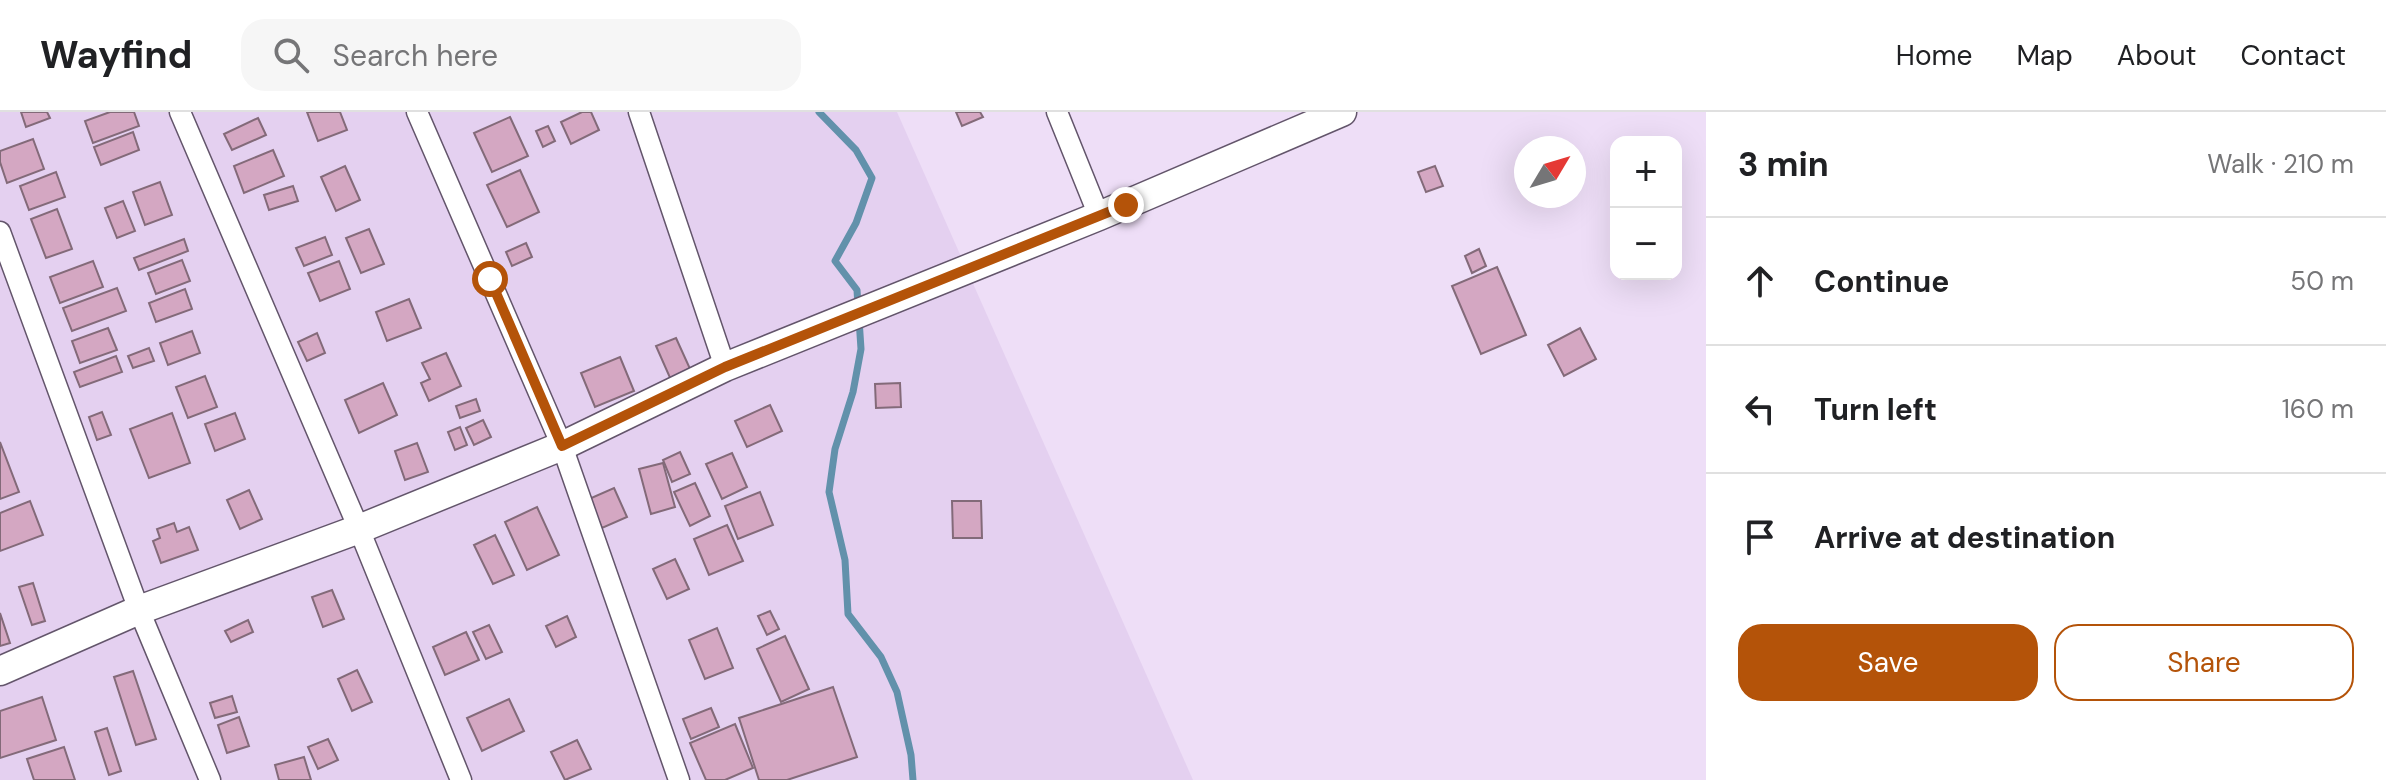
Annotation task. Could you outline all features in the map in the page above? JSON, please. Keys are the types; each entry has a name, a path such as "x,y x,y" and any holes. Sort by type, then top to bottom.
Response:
{"street":[{"path":"180,112 359,529 461,780"},
{"path":"417,112 562,446 679,780"},
{"path":"639,112 725,367"},
{"path":"1057,112 1099,216"},
{"path":"0,671 139,610 359,529 562,446 725,367 1099,216 1342,112"},
{"path":"0,232 139,610 210,780"}],"shaded area":[{"path":"0,112 897,112 1193,780 0,780"}],"building":[{"path":"21,112 47,112 50,118 26,127"},
{"path":"110,112 134,112 139,126 93,143 85,121"},
{"path":"307,112 340,112 347,130 318,141"},
{"path":"582,112 591,112 599,130 571,144 561,122"},
{"path":"956,112 980,112 983,117 962,126"},
{"path":"510,117 528,156 492,172 474,133"},
{"path":"258,118 266,135 232,150 224,134"},
{"path":"548,126 555,141 543,147 536,131"},
{"path":"133,132 139,150 101,165 94,147"},
{"path":"33,139 44,169 7,183 0,151"},
{"path":"273,150 284,176 244,193 234,166"},
{"path":"345,166 360,200 336,211 321,177"},
{"path":"1435,166 1443,186 1426,192 1418,172"},
{"path":"520,170 539,212 507,227 487,185"},
{"path":"56,172 65,197 29,210 20,186"},
{"path":"160,182 172,215 145,225 133,192"},
{"path":"293,186 298,201 269,210 264,195"},
{"path":"123,201 135,231 117,238 105,208"},
{"path":"57,209 72,249 46,258 31,219"},
{"path":"369,229 384,264 361,273 346,238"},
{"path":"325,237 332,255 304,266 296,248"},
{"path":"184,239 188,251 139,270 134,258"},
{"path":"526,243 532,257 512,266 506,252"},
{"path":"1479,249 1486,266 1472,273 1465,256"},
{"path":"182,260 190,281 156,294 148,273"},
{"path":"93,261 103,287 60,303 50,277"},
{"path":"339,261 350,289 320,301 308,273"},
{"path":"1497,267 1526,335 1481,354 1452,286"},
{"path":"117,288 126,311 72,331 63,308"},
{"path":"185,289 192,309 156,322 149,303"},
{"path":"409,299 421,328 387,341 376,312"},
{"path":"108,328 117,350 80,363 72,341"},
{"path":"1580,328 1596,359 1564,376 1548,345"},
{"path":"192,331 200,353 168,365 160,343"},
{"path":"317,333 325,353 307,361 298,342"},
{"path":"676,338 691,371 671,380 656,346"},
{"path":"149,348 154,361 133,368 128,356"},
{"path":"446,353 461,386 429,401 421,383 430,379 422,363"},
{"path":"116,356 122,372 80,387 74,372"},
{"path":"620,357 634,391 595,407 581,373"},
{"path":"205,376 217,407 188,418 176,387"},
{"path":"383,383 397,415 359,433 345,400"},
{"path":"900,383 901,407 876,408 875,384"},
{"path":"476,399 480,411 460,418 456,406"},
{"path":"770,405 782,431 747,447 735,421"},
{"path":"102,412 111,435 97,440 89,417"},
{"path":"172,413 190,463 149,478 130,429"},
{"path":"235,413 245,439 215,451 205,424"},
{"path":"483,420 491,437 474,445 466,428"},
{"path":"460,427 467,445 455,450 448,432"},
{"path":"0,442 19,492 0,499"},
{"path":"417,443 428,472 405,480 395,451"},
{"path":"680,452 690,474 672,482 663,460"},
{"path":"732,453 747,487 722,499 706,464"},
{"path":"663,463 675,507 651,514 639,469"},
{"path":"695,483 710,516 690,526 674,492"},
{"path":"614,488 627,517 602,528 589,499"},
{"path":"249,490 262,519 240,529 227,500"},
{"path":"760,492 773,525 738,539 725,506"},
{"path":"30,501 43,535 0,551 0,513"},
{"path":"952,501 981,501 982,538 953,538"},
{"path":"537,507 559,555 527,570 505,522"},
{"path":"174,523 177,532 189,527 198,550 161,563 153,541 160,538 157,529"},
{"path":"727,525 743,561 709,575 694,539"},
{"path":"495,535 514,575 493,584 474,545"},
{"path":"675,559 689,589 667,599 653,569"},
{"path":"33,583 45,621 32,625 19,587"},
{"path":"332,590 344,619 323,627 312,597"},
{"path":"770,611 779,629 767,635 758,616"},
{"path":"0,613 10,643 0,646"},
{"path":"567,616 576,637 556,647 546,626"},
{"path":"248,620 253,632 231,642 225,631"},
{"path":"489,625 502,652 486,659 473,632"},
{"path":"717,628 733,668 705,679 689,640"},
{"path":"466,632 479,660 445,675 433,647"},
{"path":"785,636 809,689 781,702 757,649"},
{"path":"357,670 372,702 352,711 338,679"},
{"path":"133,671 156,739 136,745 114,677"},
{"path":"833,687 857,757 787,780 759,780 739,718"},
{"path":"232,696 237,712 215,718 210,703"},
{"path":"42,697 56,740 0,758 0,711"},
{"path":"509,699 524,731 482,751 467,718"},
{"path":"711,708 719,727 691,739 683,719"},
{"path":"239,717 249,746 227,753 218,725"},
{"path":"735,724 753,768 725,780 706,780 690,743"},
{"path":"107,728 121,771 109,775 95,732"},
{"path":"328,739 338,760 318,769 308,747"},
{"path":"577,740 591,769 565,780 551,752"},
{"path":"64,747 75,780 34,780 27,759"},
{"path":"304,757 311,780 279,780 275,765"}],"waterway":[{"path":"819,112 856,150 872,178 856,223 835,261 857,290 858,306"},
{"path":"859,319 861,349 853,392 835,449 829,492 845,560 848,614 881,657 897,692 911,755 913,780"}],"route":[{"path":"490,279 562,446 725,367 1126,205"}]}
